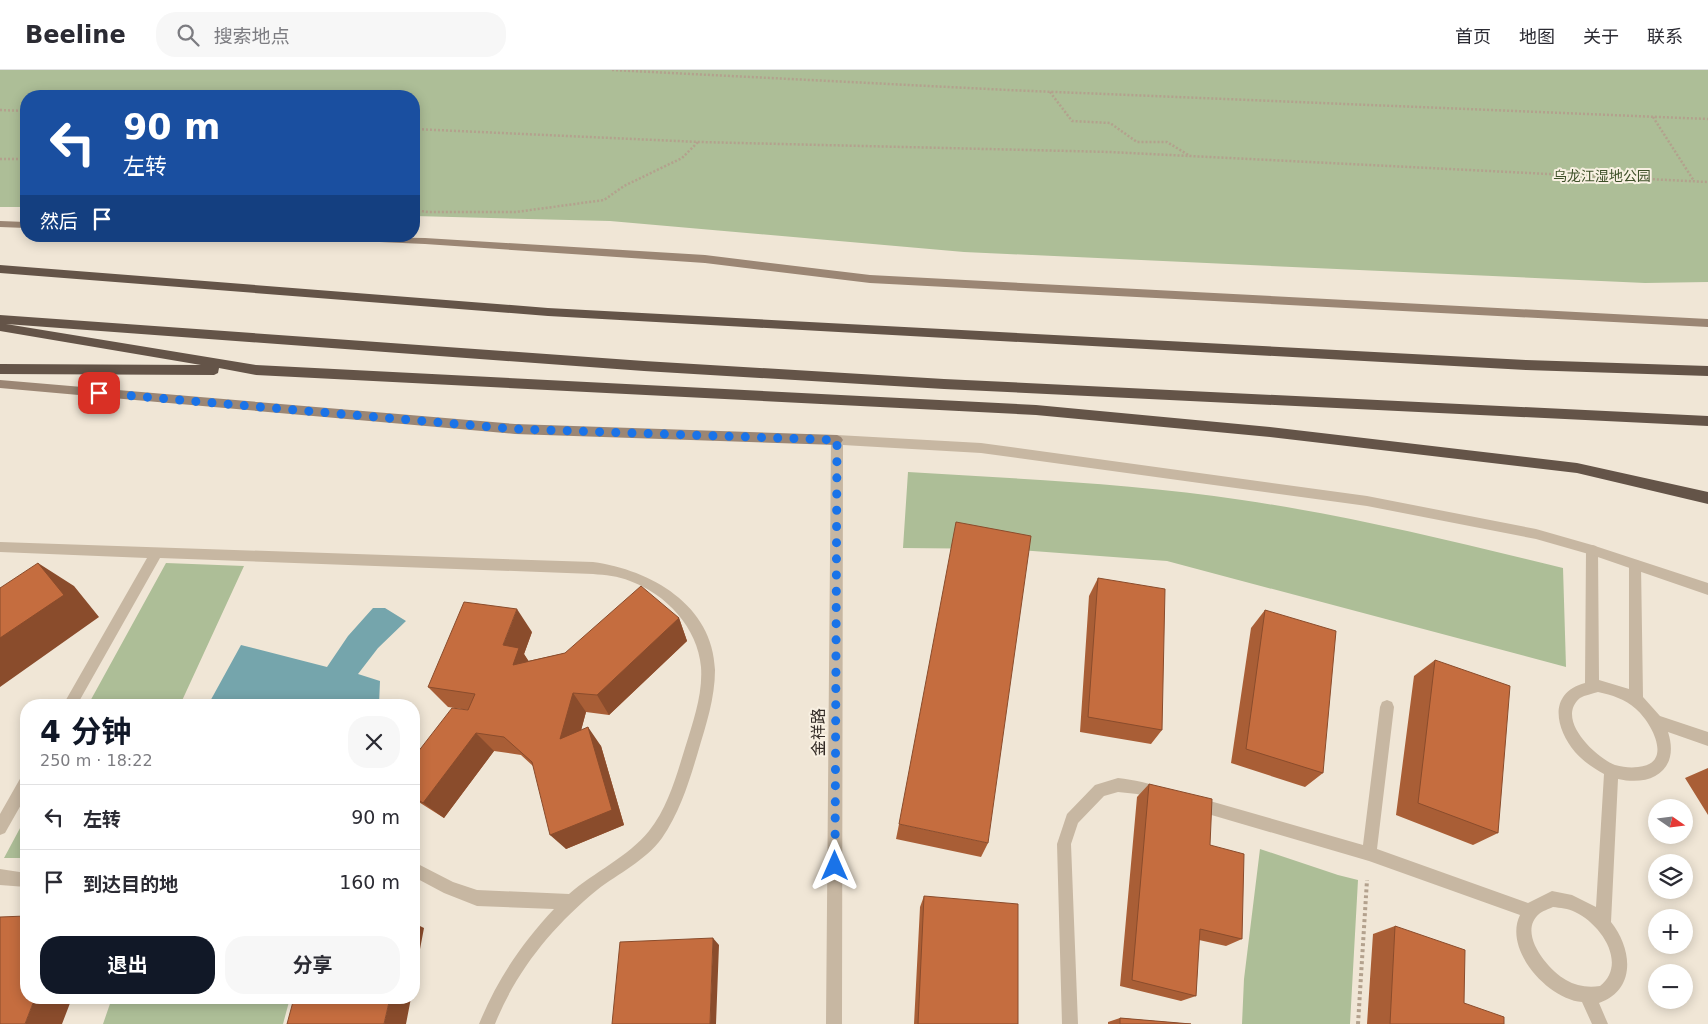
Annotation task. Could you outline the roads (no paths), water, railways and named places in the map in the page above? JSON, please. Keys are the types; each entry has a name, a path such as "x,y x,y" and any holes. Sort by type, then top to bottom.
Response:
{"highway":[{"path":"0,269 548,312 1526,365 1708,371"},
{"path":"0,319 644,366 944,384 1708,421"},
{"path":"0,327 256,370"},
{"path":"0,368 256,370 1036,410 1270,432 1577,468 1708,498"}],"main road":[{"path":"0,224 20,225"},
{"path":"420,241 705,259 870,279 1708,323"},
{"path":"0,384 515,429 837,440"}],"street":[{"path":"837,440 981,448 1367,501 1536,534 1592,550 1708,589"},
{"name":"金祥路","path":"834,1024 837,440"},
{"path":"0,547 593,568 640,579 662,592 680,608 699,631 705,648 708,668 707,695 681,788 670,812 654,836 634,855 570,902 548,925 504,988 487,1024"},
{"path":"1592,550 1592,686"},
{"path":"73,699 156,553"},
{"path":"1635,565 1636,700"},
{"path":"1592,686 1615,689 1636,700 1656,721 1663,735 1666,749 1662,761 1655,770 1635,775 1612,771 1596,762 1580,749 1570,734 1565,719 1566,705 1572,694 1584,687 1592,686"},
{"path":"1369,854 1387,707"},
{"path":"1656,721 1708,740"},
{"path":"1603,924 1612,771"},
{"path":"1070,1024 1064,844 1072,819 1100,790 1118,785 1137,787 1369,854 1529,911"},
{"path":"0,828 20,793"},
{"path":"420,872 449,888 477,898 570,902"},
{"path":"0,877 20,879"},
{"path":"1545,900 1567,900 1584,908 1603,924 1617,947 1620,962 1619,976 1612,987 1602,994 1588,996 1573,994 1556,985 1542,972 1530,956 1524,940 1524,924 1529,911 1539,902 1545,900"},
{"path":"1588,996 1600,1024"}],"water":[{"path":"373,608 385,608 406,621 378,648 358,674 380,681 379,699 211,699 241,645 327,667 348,636"}],"park label":[{"name":"乌龙江湿地公园","path":"1602,176"}]}
